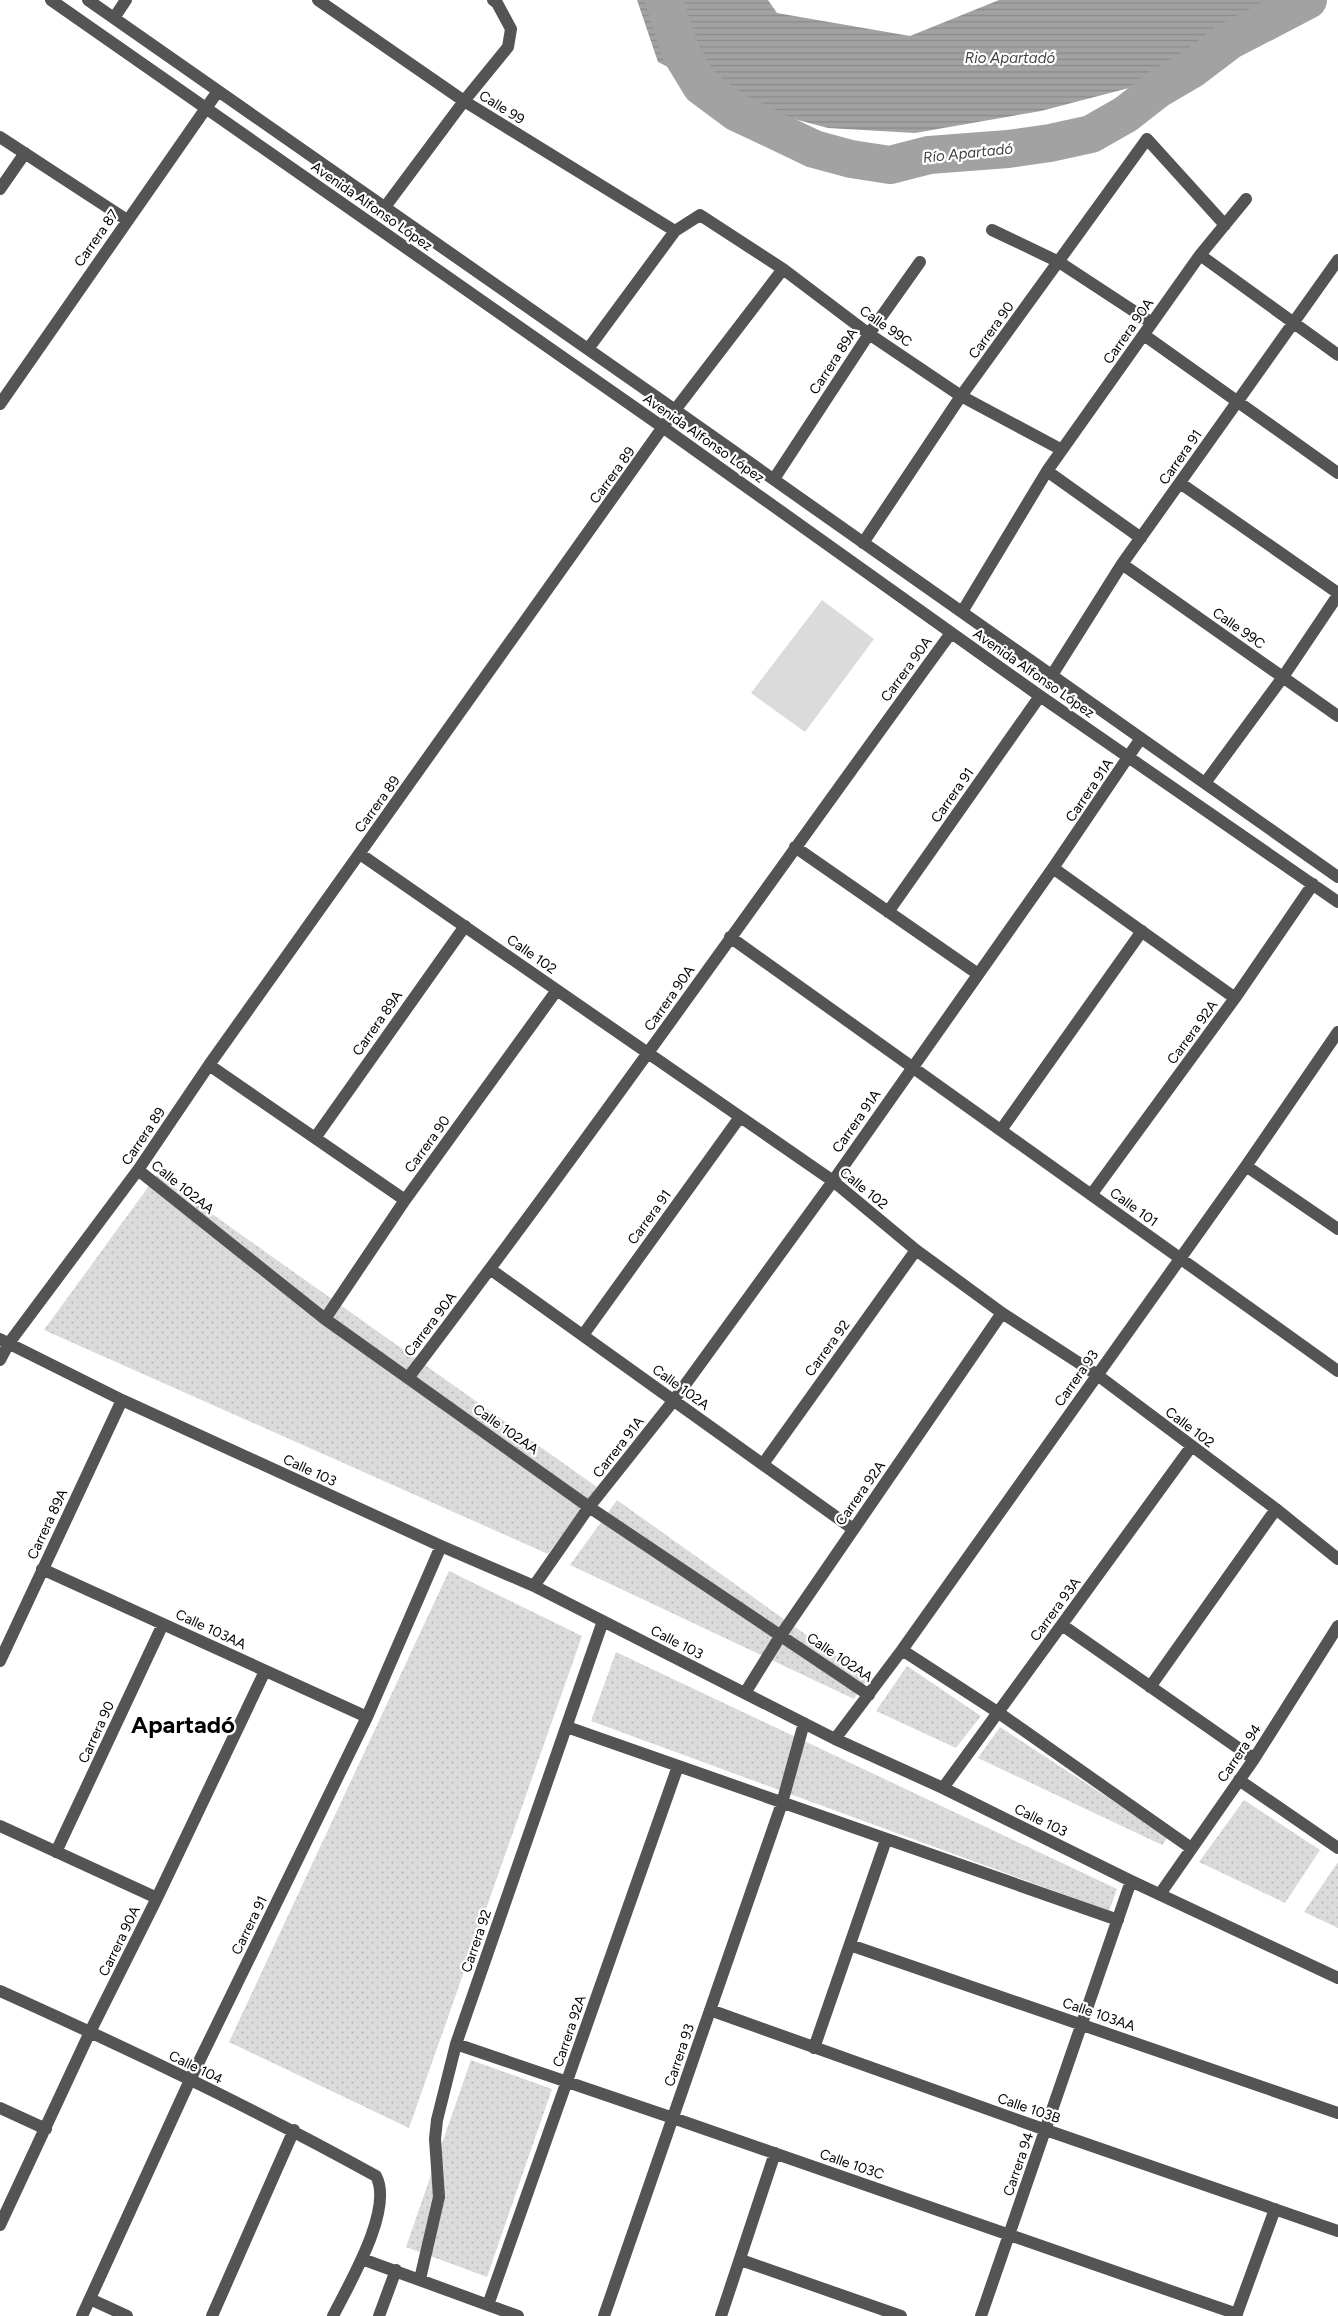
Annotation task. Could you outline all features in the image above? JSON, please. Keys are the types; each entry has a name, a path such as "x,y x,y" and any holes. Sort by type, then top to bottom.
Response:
{"street":[{"name":"Avenida Alfonso López","path":"51,0 664,428 1040,696 1338,902"},
{"name":"Avenida Alfonso López","path":"88,0 676,410 1338,877"},
{"path":"114,18 126,0"},
{"name":"Calle 99","path":"318,0 464,101 675,231"},
{"path":"384,207 464,101 508,47 511,29 495,2"},
{"name":"Carrera 87","path":"0,404 218,91"},
{"path":"0,137 127,220"},
{"name":"Carrera 90","path":"863,543 961,396 1147,139 1225,225"},
{"path":"0,189 25,153"},
{"name":"Carrera 90A","path":"962,612 1047,471 1200,255 1246,199"},
{"name":"Calle 99C","path":"675,231 700,215 783,269 869,334 961,396 1062,450"},
{"path":"992,230 1059,262 1152,323"},
{"path":"588,349 675,231"},
{"path":"1200,255 1338,355"},
{"name":"Carrera 91","path":"1052,675 1122,564 1338,260"},
{"name":"Carrera 89A","path":"774,480 869,334 920,262"},
{"name":"Carrera 89","path":"0,1360 4,1341 138,1170 209,1065 676,410 783,269"},
{"path":"1144,335 1338,473"},
{"path":"1047,471 1141,538"},
{"path":"1180,483 1338,594 1283,677 1205,783"},
{"name":"Calle 99C","path":"1122,564 1338,716"},
{"name":"Carrera 90A","path":"408,1378 648,1053 951,633"},
{"name":"Carrera 91","path":"888,912 1040,696"},
{"name":"Carrera 91A","path":"534,1586 589,1507 674,1400 833,1181 1053,868 1141,738"},
{"path":"795,847 978,974"},
{"name":"Calle 102","path":"360,854 833,1181 916,1250 1002,1313 1096,1374 1276,1509 1338,1559"},
{"path":"1053,868 1235,998"},
{"name":"Carrera 92A","path":"1091,1195 1235,998 1313,884"},
{"name":"Carrera 89A","path":"315,1138 465,926"},
{"path":"1001,1130 1142,931"},
{"name":"Calle 101","path":"730,937 1338,1371"},
{"name":"Carrera 90","path":"325,1319 405,1200 557,990"},
{"name":"Carrera 93","path":"835,1739 902,1650 1096,1374 1246,1166 1338,1032"},
{"path":"209,1065 405,1200"},
{"name":"Carrera 91","path":"583,1335 740,1117"},
{"path":"1246,1166 1338,1229"},
{"name":"Calle 102AA","path":"138,1170 325,1319 589,1507 869,1695"},
{"name":"Carrera 92","path":"763,1464 916,1250"},
{"name":"Calle 102A","path":"490,1269 853,1529"},
{"name":"Carrera 92A","path":"745,1693 781,1635 1002,1313"},
{"name":"Calle 103","path":"4,1341 122,1400 441,1546 534,1586 835,1739 943,1788 1131,1881 1338,1978"},
{"name":"Carrera 89A","path":"0,1661 122,1400"},
{"name":"Carrera 93A","path":"943,1788 1191,1447"},
{"path":"1150,1687 1276,1509"},
{"name":"Carrera 91","path":"82,2316 190,2080 366,1718 441,1546"},
{"name":"Calle 103AA","path":"42,1569 366,1718"},
{"name":"Carrera 92","path":"420,2279 439,2197 435,2139 437,2120 456,2044 602,1621"},
{"name":"Carrera 90","path":"56,1852 163,1624"},
{"path":"1062,1625 1254,1759"},
{"name":"Carrera 94","path":"1160,1894 1254,1759 1338,1626"},
{"path":"902,1650 999,1713 1191,1848"},
{"name":"Carrera 90A","path":"0,2225 90,2032 157,1898 265,1671"},
{"name":"Carrera 93","path":"604,2316 782,1803 804,1723"},
{"path":"567,1727 1118,1920"},
{"name":"Carrera 92A","path":"488,2305 678,1766"},
{"path":"1239,1780 1337,1846"},
{"path":"0,1826 157,1898"},
{"path":"814,2048 886,1840"},
{"name":"Carrera 94","path":"981,2316 1131,1881"},
{"name":"Calle 103AA","path":"850,1945 1338,2113"},
{"name":"Calle 104","path":"0,1991 294,2130 376,2176 380,2184 381,2205 362,2259"},
{"name":"Calle 103B","path":"710,2010 1046,2130 1338,2231"},
{"name":"Calle 103C","path":"456,2044 776,2153 1236,2315"},
{"path":"0,2108 46,2129"},
{"path":"212,2316 294,2130"},
{"path":"721,2316 776,2153"},
{"path":"1236,2315 1275,2209"},
{"path":"333,2316 362,2259 488,2305 504,2314 518,2316"},
{"path":"741,2260 901,2316"},
{"path":"379,2316 396,2270"},
{"path":"90,2299 127,2316"}],"shaded area":[{"path":"822,600 874,639 805,732 751,693"},
{"path":"157,1175 597,1487 548,1554 44,1330"},
{"path":"617,1500 868,1679 854,1699 570,1565"},
{"path":"449,1571 582,1636 409,2128 229,2042"},
{"path":"616,1652 1117,1889 1109,1911 591,1721"},
{"path":"907,1666 981,1716 956,1748 876,1711"},
{"path":"1000,1727 1168,1837 1162,1845 978,1758"},
{"path":"1244,1800 1320,1850 1285,1903 1199,1862"},
{"path":"1338,1862 1338,1928 1304,1912"},
{"path":"471,2060 552,2089 487,2277 406,2247"}],"water":[{"name":"Rio Apartadó","path":"637,0 768,0 777,13 910,36 999,0 1299,0 1260,24 1129,88 1041,111 915,133 828,128 749,107 658,62"}],"waterway":[{"name":"Río Apartadó","path":"664,0 681,53 701,86 736,112 814,149 851,159 890,165 929,155 1008,149 1050,143 1091,134 1126,114 1158,89 1192,69 1229,41 1308,0"}],"district":[{"name":"Apartadó","path":"183,1725"}]}
